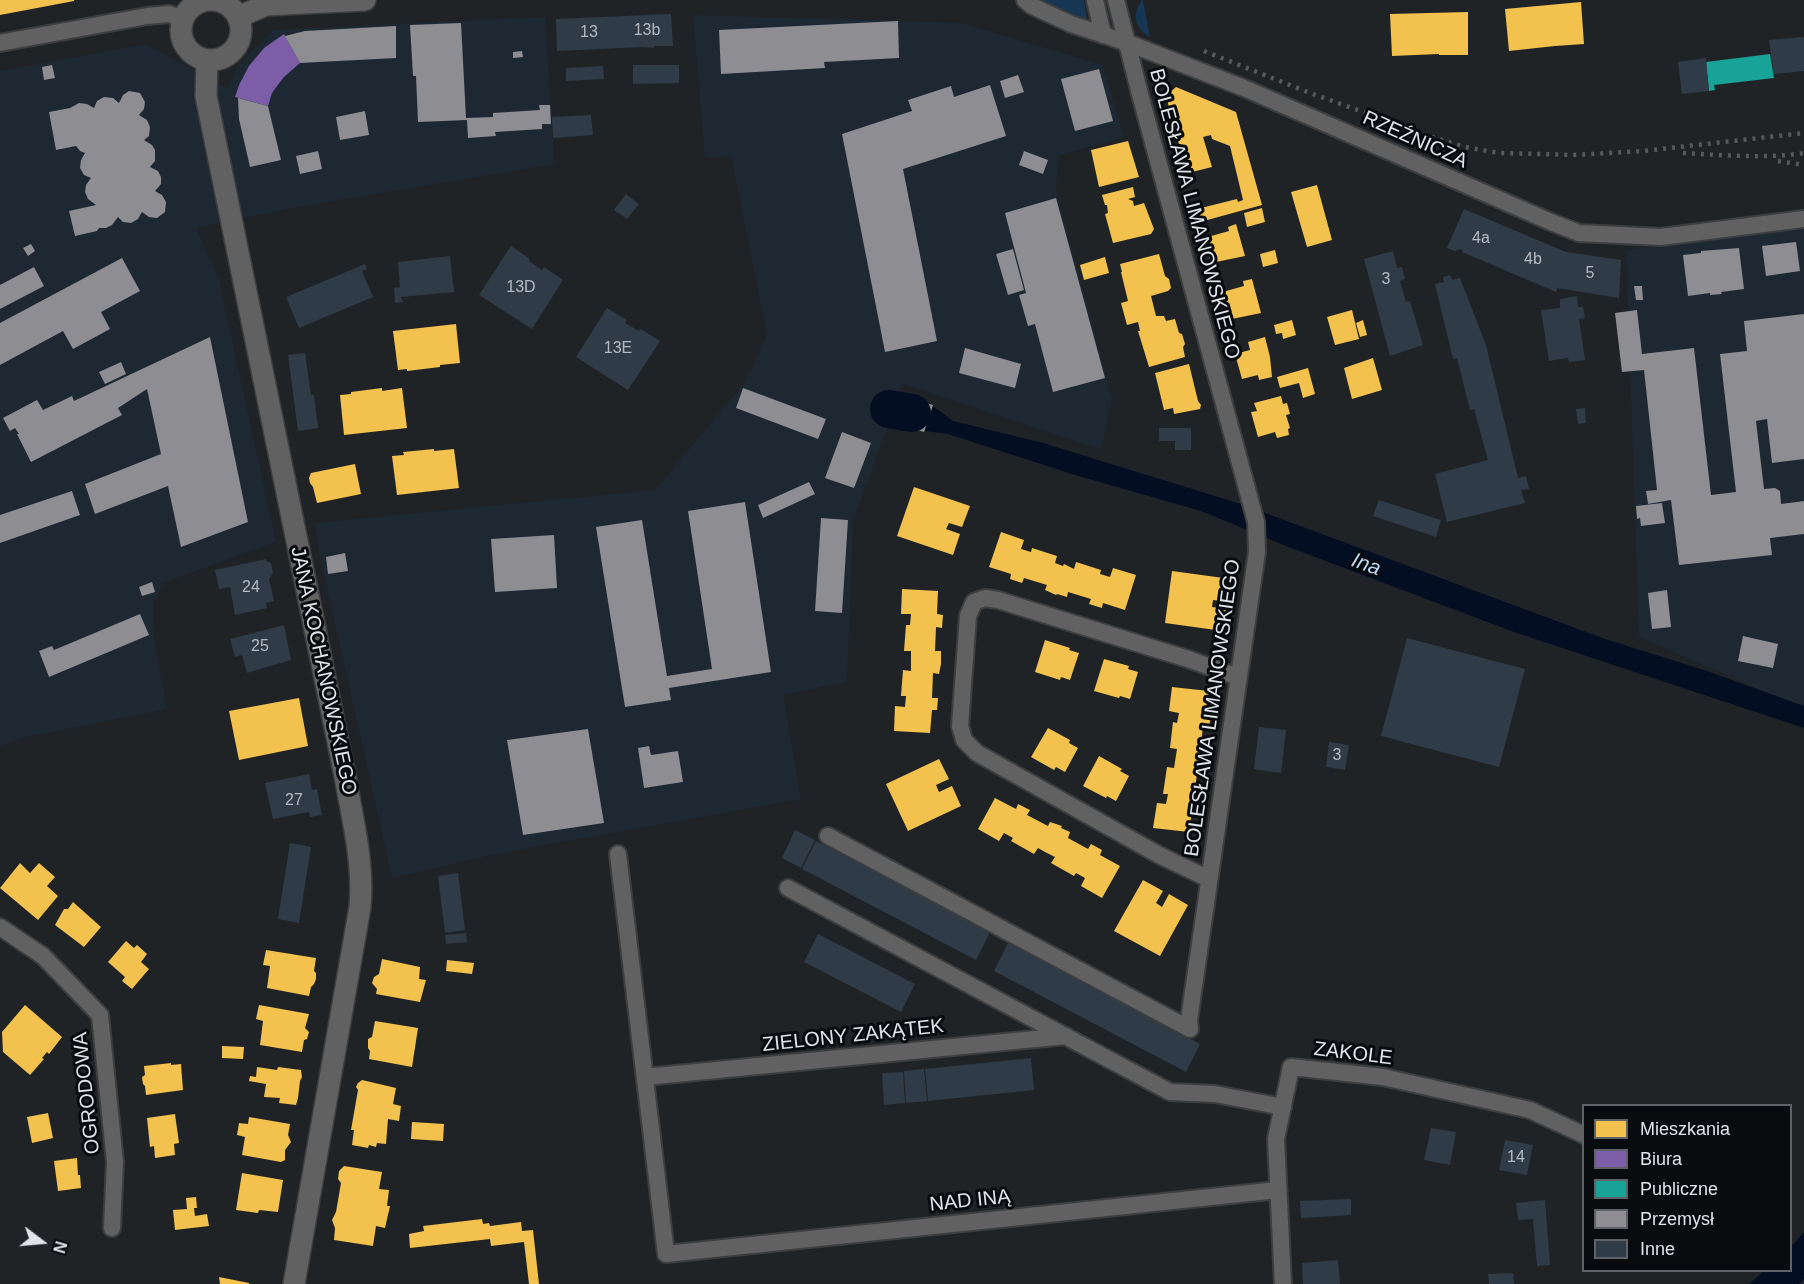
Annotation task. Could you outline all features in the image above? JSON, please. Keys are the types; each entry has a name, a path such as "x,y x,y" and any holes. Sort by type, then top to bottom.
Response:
{"street":[{"path":"238,17 266,5 365,0"},
{"name":"RZEŹNICZA","path":"1025,0 1032,6 1071,24 1128,43 1244,88 1551,222 1579,232 1661,237 1804,219"},
{"path":"1095,0 1103,35"},
{"name":"BOLESŁAWA LIMANOWSKIEGO","path":"828,836 1190,1029 1189,1020 1257,552 1256,522 1116,0"},
{"path":"204,1 217,1 230,6 238,17 241,38 237,47 224,58 207,60 197,57 188,50 181,29 184,19 192,8 204,1"},
{"path":"0,43 147,16 169,14 184,19"},
{"name":"JANA KOCHANOWSKIEGO","path":"207,60 206,96 344,769 360,857 362,885 294,1284"},
{"path":"1209,879 1159,855 977,753 964,740 960,726 968,616 974,602 985,598 998,600 1188,659 1238,677"},
{"path":"618,854 645,1077"},
{"path":"788,888 1170,1092 1215,1094 1283,1107"},
{"name":"OGRODOWA","path":"0,927 43,956 100,1015 115,1162 112,1228"},
{"name":"ZIELONY ZAKĄTEK","path":"645,1077 1066,1036"},
{"name":"ZAKOLE","path":"1283,1284 1276,1139 1291,1067 1383,1077 1530,1110 1582,1134"},
{"name":"NAD INĄ","path":"645,1077 666,1254 1278,1190"}],"shaded area":[{"path":"1039,0 1084,0 1087,18 1083,18"},
{"path":"1142,0 1150,37 1141,30 1136,21 1136,11"},
{"path":"693,15 961,23 1103,65 1124,137 1058,156 1056,191 1112,398 1101,450 903,384 853,521 847,682 783,695 801,799 495,854 392,878 320,557 315,523 655,490 746,381 767,334 731,156 705,158"},
{"path":"545,17 554,164 296,207 196,228 219,280 276,542 163,583 153,604 154,637 167,709 21,738 0,747 0,71 146,44 228,89 239,65 273,30"},
{"path":"1804,229 1804,709 1639,637 1626,250"}],"water":[{"path":"933,406 953,421 1043,443 1241,504 1605,639 1704,670 1804,706 1804,728 1514,632 1286,546 1201,511 1075,475 948,434 925,431"},
{"path":"1804,1232 1804,1279 1799,1284 1749,1284 1763,1272 1792,1272 1792,1246"}],"building: Mieszkania":[{"path":"0,0 74,0 74,1 0,15"},
{"path":"1581,2 1584,44 1509,51 1505,9"},
{"path":"1468,12 1468,55 1392,56 1390,14"},
{"path":"1176,87 1236,112 1262,205 1200,222 1197,209 1237,199 1238,202 1243,200 1230,146 1212,139 1211,135 1203,137 1212,167 1192,172 1190,162 1184,163 1166,96"},
{"path":"1128,141 1139,177 1099,187 1091,150"},
{"path":"1317,185 1332,240 1307,247 1291,192"},
{"path":"1133,187 1135,197 1128,199 1133,201 1134,206 1144,203 1154,229 1151,234 1113,243 1105,214 1108,213 1107,205 1102,195"},
{"path":"1262,208 1265,222 1247,227 1244,213"},
{"path":"1236,224 1245,256 1211,263 1204,238 1229,231 1228,227"},
{"path":"1275,250 1278,263 1263,267 1260,254"},
{"path":"1159,254 1171,288 1151,296 1156,316 1164,316 1166,321 1175,319 1185,344 1183,347 1185,357 1149,367 1138,331 1140,331 1138,322 1127,325 1121,303 1128,301 1120,264"},
{"path":"1105,257 1109,273 1084,280 1080,265"},
{"path":"1252,279 1261,313 1227,320 1219,293 1244,286 1243,281"},
{"path":"1352,310 1359,339 1335,345 1327,317"},
{"path":"1292,320 1296,335 1283,339 1282,333 1276,334 1274,325"},
{"path":"1363,320 1367,335 1360,337 1356,323"},
{"path":"456,324 460,363 407,371 407,369 398,370 393,331"},
{"path":"1265,337 1272,377 1259,380 1258,375 1242,379 1235,354 1250,350 1248,342"},
{"path":"1373,358 1382,390 1352,399 1344,368"},
{"path":"1189,364 1201,405 1200,409 1174,414 1173,408 1164,410 1155,373"},
{"path":"1308,368 1315,394 1303,398 1299,383 1280,388 1277,377"},
{"path":"382,388 382,391 402,388 407,428 344,435 340,395"},
{"path":"1281,396 1283,404 1287,403 1290,414 1286,415 1290,428 1288,429 1289,435 1277,438 1275,432 1258,437 1251,412 1257,411 1254,403"},
{"path":"434,449 434,451 454,449 459,488 397,495 392,456 404,455 403,452"},
{"path":"355,464 361,494 317,503 309,478 311,473"},
{"path":"914,487 970,506 962,527 949,523 946,529 960,534 953,555 897,536"},
{"path":"1001,532 1024,540 1021,549 1031,552 1032,548 1057,556 1055,563 1063,566 1064,564 1074,569 1076,562 1101,570 1100,574 1110,577 1113,568 1136,575 1125,610 1103,603 1102,608 1089,604 1091,599 1068,592 1067,597 1056,595 1045,590 1047,585 1024,578 1022,583 1010,579 1011,574 989,567"},
{"path":"1172,571 1231,579 1228,602 1213,600 1212,607 1227,609 1223,631 1165,623"},
{"path":"902,589 938,591 937,614 943,615 942,628 936,627 935,651 941,651 941,664 939,674 933,673 932,698 938,698 937,710 932,710 930,733 894,731 895,706 905,707 906,696 901,696 903,670 911,671 911,651 904,651 906,625 910,625 911,614 901,614"},
{"path":"1045,640 1079,653 1070,680 1061,677 1060,680 1035,672"},
{"path":"1104,659 1129,666 1128,669 1138,672 1130,699 1094,691"},
{"path":"1172,687 1209,691 1205,714 1211,715 1209,728 1203,727 1200,751 1206,752 1204,762 1206,762 1203,774 1197,773 1194,797 1199,798 1198,810 1192,810 1189,832 1153,828 1157,803 1166,804 1168,794 1163,794 1167,767 1174,768 1177,749 1170,748 1173,722 1177,723 1179,713 1169,711"},
{"path":"299,698 308,746 239,760 229,711"},
{"path":"1048,728 1070,740 1069,743 1078,748 1065,772 1056,767 1054,770 1031,757"},
{"path":"1099,756 1122,769 1120,771 1129,776 1116,801 1083,786"},
{"path":"939,759 949,779 936,785 939,792 952,786 961,806 908,831 886,784"},
{"path":"995,798 1016,809 1018,804 1030,810 1027,815 1048,826 1050,822 1062,826 1061,828 1070,832 1068,838 1088,849 1091,844 1102,850 1100,855 1120,866 1102,898 1081,886 1085,878 1076,873 1074,876 1051,863 1055,857 1038,848 1034,854 1011,841 1013,838 1004,833 999,841 978,829"},
{"path":"20,863 30,873 39,863 55,877 47,886 58,896 38,920 0,888"},
{"path":"1143,880 1163,891 1156,903 1162,907 1169,894 1188,905 1160,956 1114,931"},
{"path":"73,902 101,927 84,947 55,925 64,909 68,909"},
{"path":"126,941 134,948 137,945 147,954 141,962 149,969 132,989 122,981 125,977 108,962"},
{"path":"266,950 316,958 314,971 316,979 309,996 267,988 270,966 263,965"},
{"path":"382,959 420,967 419,979 426,980 420,1002 376,994 377,989 372,983 374,977 379,974"},
{"path":"447,960 474,963 472,974 446,971"},
{"path":"25,1005 62,1037 49,1054 47,1052 30,1075 3,1052 2,1032"},
{"path":"259,1005 309,1014 305,1028 309,1032 307,1039 304,1040 302,1052 260,1045 263,1021 256,1019"},
{"path":"375,1021 418,1028 412,1067 369,1059 368,1039 372,1037"},
{"path":"222,1046 244,1047 243,1059 222,1058"},
{"path":"171,1063 171,1065 181,1064 183,1090 146,1095 142,1077 145,1075 144,1066"},
{"path":"257,1067 301,1070 302,1077 296,1105 279,1103 280,1098 264,1097 266,1084 249,1081 250,1076 256,1077"},
{"path":"362,1080 396,1088 393,1104 401,1106 399,1121 388,1119 386,1144 377,1143 376,1147 352,1145 354,1130 351,1130 358,1090 356,1087"},
{"path":"48,1113 53,1138 32,1143 27,1117"},
{"path":"175,1114 179,1143 174,1144 175,1155 155,1158 154,1146 150,1147 147,1118"},
{"path":"249,1117 290,1124 288,1135 291,1142 285,1150 285,1160 281,1162 242,1155 245,1137 237,1135 239,1123 248,1124"},
{"path":"412,1122 444,1124 443,1141 411,1139"},
{"path":"77,1158 81,1188 58,1191 54,1161"},
{"path":"344,1166 382,1172 379,1189 389,1190 387,1206 390,1206 385,1228 376,1226 373,1246 334,1240 335,1228 332,1220 336,1212 341,1183 338,1179 339,1171"},
{"path":"242,1173 283,1180 278,1212 259,1210 258,1213 236,1210"},
{"path":"196,1197 195,1216 207,1214 209,1226 175,1230 173,1210 187,1209 186,1198"},
{"path":"482,1219 483,1224 489,1223 490,1226 521,1222 522,1231 533,1230 539,1284 529,1284 524,1242 491,1246 490,1239 410,1248 409,1234 424,1231 423,1226"},
{"path":"219,1277 249,1283 249,1284 220,1284"}],"building: Biura":[{"path":"284,34 300,63 277,86 268,106 235,97 249,66 264,48"}],"building: Publiczne":[{"path":"1770,54 1774,78 1714,85 1715,90 1709,91 1706,62"}],"building: Przemysł":[{"path":"898,21 899,58 824,62 825,68 721,74 719,30"},
{"path":"461,23 466,118 493,117 493,113 540,110 539,105 550,105 551,124 542,124 542,129 495,132 496,136 468,138 467,120 418,122 410,25"},
{"path":"396,26 396,58 300,63 285,36 305,31"},
{"path":"522,51 523,57 513,58 513,52"},
{"path":"52,65 55,78 44,80 42,67"},
{"path":"1099,69 1113,121 1075,131 1061,79"},
{"path":"1018,75 1024,92 1005,98 1000,81"},
{"path":"990,85 1006,136 903,169 937,341 885,352 842,134 912,111 908,100 951,86 954,97"},
{"path":"129,91 140,93 145,102 144,109 139,115 147,120 150,127 149,136 144,140 155,150 155,161 150,167 158,171 161,177 161,184 155,191 162,195 166,202 165,212 157,218 149,217 142,212 138,219 131,223 123,222 118,217 112,225 106,228 75,236 69,211 96,205 88,199 85,192 86,185 91,178 84,175 80,168 85,153 76,146 56,150 49,112 70,108 79,103 94,108 97,101 104,97 113,98 119,103 123,95"},
{"path":"238,98 268,106 281,160 250,167 239,119"},
{"path":"365,111 369,135 340,140 336,117"},
{"path":"318,151 322,169 300,174 296,156"},
{"path":"1024,151 1048,160 1043,174 1019,165"},
{"path":"1056,198 1105,378 1053,392 1035,324 1028,326 1019,295 1026,293 1005,213"},
{"path":"1796,242 1800,271 1766,276 1762,246"},
{"path":"31,244 35,251 28,256 23,248"},
{"path":"1739,248 1744,289 1721,292 1722,294 1688,296 1683,255"},
{"path":"1013,249 1024,290 1008,295 996,254"},
{"path":"122,258 140,291 101,312 110,329 73,349 63,331 0,365 0,323"},
{"path":"34,267 44,286 0,309 0,285"},
{"path":"1634,286 1642,286 1643,300 1636,300"},
{"path":"1637,310 1642,354 1694,348 1711,495 1736,492 1720,354 1747,351 1744,321 1804,314 1804,459 1772,463 1767,419 1756,421 1764,489 1775,488 1780,491 1781,504 1804,501 1804,534 1770,538 1772,555 1679,565 1671,500 1648,504 1646,491 1657,490 1644,370 1622,372 1615,313"},
{"path":"210,337 248,522 181,547 168,486 95,514 85,484 161,454 147,389 118,408 122,415 31,462 17,434 19,434 15,428 10,431 3,418 37,400 43,410 72,396 74,401"},
{"path":"965,348 1021,364 1015,388 959,373"},
{"path":"121,362 126,374 105,384 99,372"},
{"path":"743,388 826,419 818,439 736,408"},
{"path":"916,400 933,405 924,432 908,427"},
{"path":"842,432 871,443 854,488 825,478"},
{"path":"809,482 815,494 763,518 758,505"},
{"path":"72,491 80,515 0,543 0,515"},
{"path":"745,502 771,672 669,688 671,700 625,707 596,527 642,520 667,676 712,669 688,511"},
{"path":"1662,503 1665,523 1641,526 1640,518 1637,519 1636,506"},
{"path":"821,518 848,520 842,613 815,611"},
{"path":"554,535 557,588 495,592 491,539"},
{"path":"345,553 348,571 328,574 326,557"},
{"path":"152,582 155,592 142,596 139,587"},
{"path":"1667,590 1671,627 1652,629 1648,593"},
{"path":"140,614 149,635 49,677 39,651 52,646 54,650"},
{"path":"1743,636 1778,644 1773,668 1738,661"},
{"path":"588,729 604,823 523,835 507,740"},
{"path":"649,746 651,755 678,751 683,782 644,788 638,748"}],"building: Inne":[{"path":"671,14 673,46 557,51 556,19"},
{"path":"1804,37 1804,71 1774,74 1769,40"},
{"path":"1706,58 1709,91 1682,94 1678,62"},
{"path":"633,65 679,65 679,83 633,84"},
{"path":"603,66 604,79 566,81 566,68"},
{"path":"591,115 593,135 553,138 552,117"},
{"path":"626,194 639,204 627,219 614,210"},
{"path":"1464,209 1566,252 1621,260 1619,298 1557,288 1556,292 1462,252 1460,249 1455,251 1447,248"},
{"path":"511,246 542,270 544,267 563,280 532,329 479,295"},
{"path":"1393,251 1397,268 1402,267 1405,279 1400,281 1406,302 1410,301 1423,345 1390,356 1364,259"},
{"path":"450,256 454,292 401,297 403,302 395,303 394,288 400,287 398,262"},
{"path":"365,264 367,269 362,271 373,297 299,328 286,297"},
{"path":"1450,275 1452,280 1460,278 1486,345 1518,478 1526,476 1529,489 1521,490 1525,503 1447,522 1435,474 1488,460 1474,409 1470,410 1457,358 1453,359 1435,284 1444,282 1443,277"},
{"path":"1577,296 1578,307 1583,307 1585,318 1579,319 1585,360 1569,362 1568,358 1549,361 1541,310 1560,308 1560,299"},
{"path":"607,308 627,320 625,323 660,341 628,390 576,357"},
{"path":"305,353 318,428 298,431 288,355"},
{"path":"1585,408 1586,423 1578,424 1576,409"},
{"path":"1159,428 1191,428 1191,450 1175,450 1175,441 1159,441"},
{"path":"1379,500 1441,520 1436,537 1373,516"},
{"path":"266,559 271,563 273,573 269,579 274,601 266,603 267,608 235,615 230,587 219,589 215,570"},
{"path":"284,625 291,660 247,673 242,655 235,657 230,639"},
{"path":"1407,638 1525,669 1499,767 1381,736"},
{"path":"1259,727 1286,730 1281,773 1254,769"},
{"path":"1329,742 1349,745 1345,770 1326,767"},
{"path":"309,774 312,790 317,789 322,815 310,817 309,812 273,819 265,783"},
{"path":"795,830 815,840 801,868 782,858"},
{"path":"816,841 990,932 976,960 802,869"},
{"path":"290,843 311,847 299,923 278,919"},
{"path":"458,873 465,930 445,933 438,876"},
{"path":"466,933 467,942 446,944 445,935"},
{"path":"818,934 915,984 901,1012 804,962"},
{"path":"1008,943 1200,1044 1186,1072 994,971"},
{"path":"1031,1058 1034,1090 928,1101 925,1069"},
{"path":"924,1069 927,1101 906,1103 904,1071"},
{"path":"903,1072 905,1103 884,1105 882,1073"},
{"path":"1431,1128 1456,1132 1450,1165 1424,1160"},
{"path":"1505,1140 1533,1145 1527,1175 1499,1170"},
{"path":"1351,1199 1351,1215 1301,1218 1300,1201"},
{"path":"1545,1200 1550,1265 1537,1266 1533,1219 1518,1220 1516,1203"},
{"path":"1338,1260 1340,1284 1303,1284 1302,1263"},
{"path":"1513,1273 1514,1284 1489,1284 1488,1274"}],"waterway":[{"name":"Ina","path":"889,409 912,413"}],"railway":[{"path":"1204,51 1432,137 1465,147 1499,153 1573,155 1644,151 1804,133"},
{"path":"1683,153 1759,156 1804,153"},
{"path":"1778,161 1804,165"}]}
